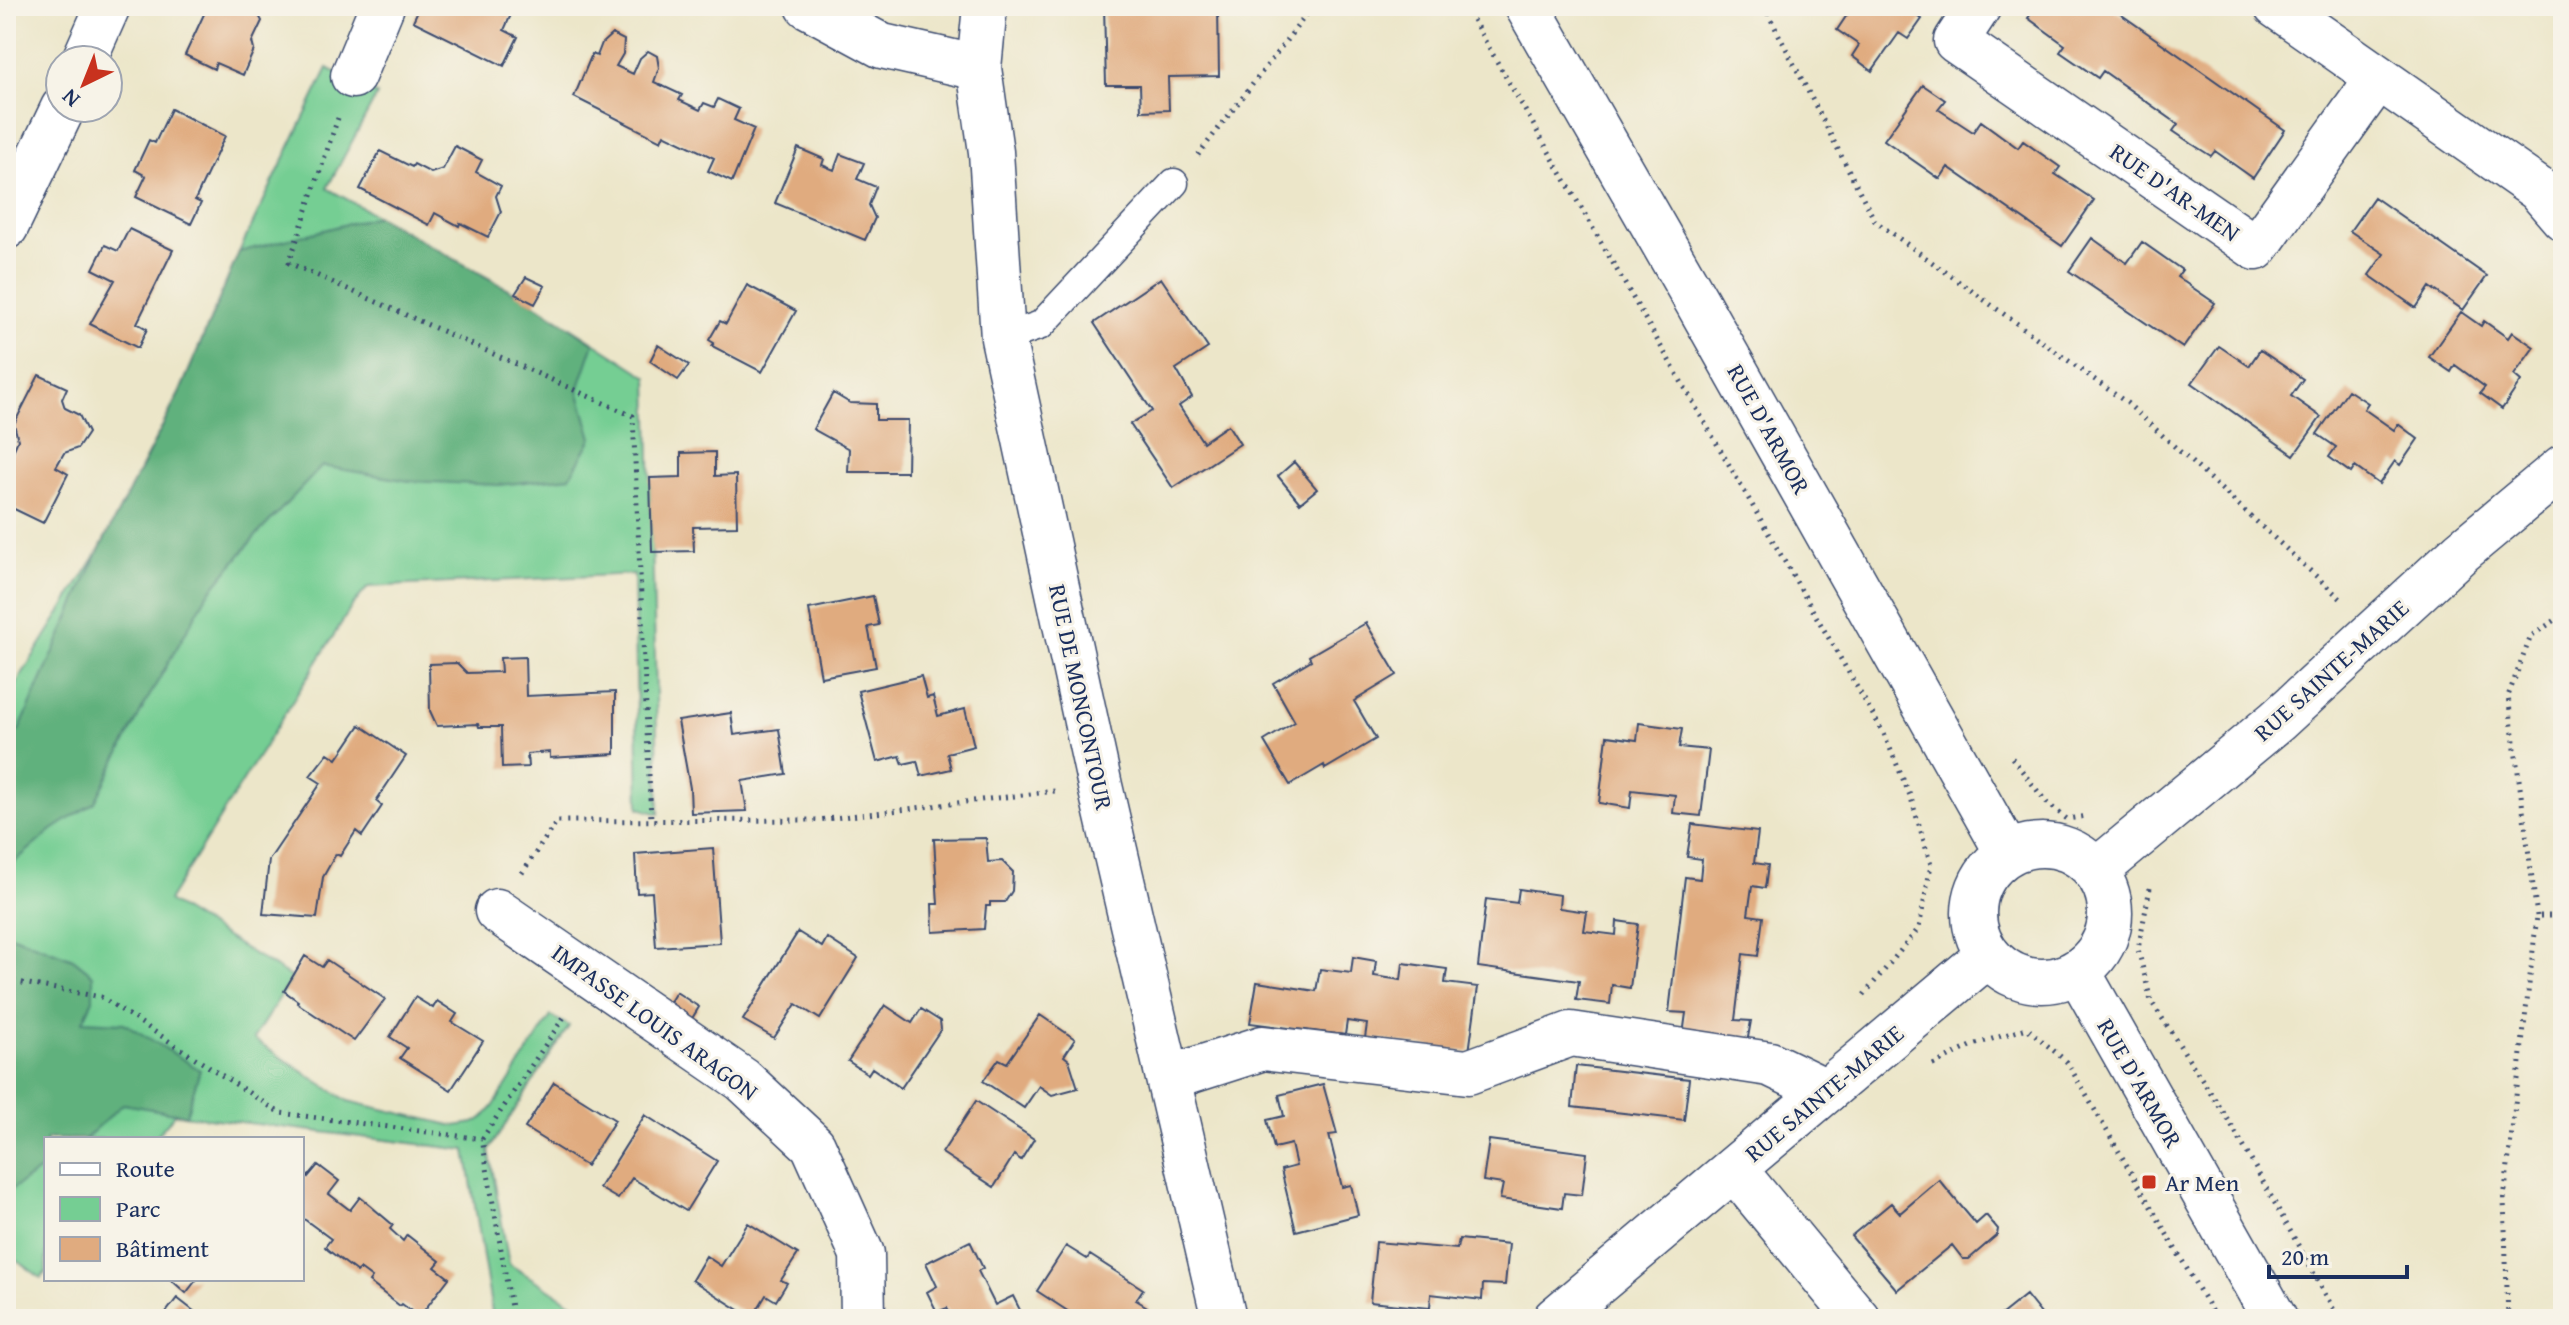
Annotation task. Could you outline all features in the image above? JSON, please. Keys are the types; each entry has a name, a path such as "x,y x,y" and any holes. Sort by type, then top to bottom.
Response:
{"street":[{"path":"91,44 108,6"},
{"path":"353,76 382,6"},
{"path":"808,6 882,46 979,68"},
{"name":"RUE DE MONCONTOUR","path":"985,6 979,68 991,152 1003,338 1100,786 1224,1319"},
{"name":"RUE D'ARMOR","path":"1527,6 2008,854"},
{"name":"RUE D'AR-MEN","path":"1979,6 1956,41 2256,248 2378,78"},
{"path":"2276,6 2538,189 2563,218"},
{"path":"6,227 55,124"},
{"name":"RUE SAINTE-MARIE","path":"2096,871 2277,721 2462,551 2563,467"},
{"path":"2026,846 2065,848 2096,871 2107,891 2110,914 2106,936 2095,955 2078,971 2060,979 2040,981 2011,973 1988,955 1975,923 1978,889 1990,868 2008,854 2026,846"},
{"name":"IMPASSE LOUIS ARAGON","path":"497,911 743,1080 813,1145 862,1254 863,1319"},
{"name":"RUE SAINTE-MARIE","path":"1555,1319 1988,955"},
{"name":"RUE D'ARMOR","path":"2078,971 2275,1319"},
{"path":"1169,1078 1263,1048 1468,1072 1571,1034 1770,1064 1826,1091"},
{"name":"RUE SAINTE-MARIE","path":"1734,1169 1858,1319"}],"lane":[{"path":"1003,338 1041,325 1174,183"}],"path":[{"path":"1174,183 1313,6"},
{"path":"1465,6 1884,734 1911,798 1931,865 1919,928 1860,1000"},
{"path":"1764,6 1875,221 2127,403 2375,630"},
{"path":"353,76 289,263 633,416 651,820"},
{"path":"2508,1319 2504,1199 2537,916 2508,696 2531,636 2563,615"},
{"path":"497,911 557,821 818,820 1100,786"},
{"path":"2537,916 2563,916"},
{"path":"513,1319 482,1139 592,975"},
{"path":"6,980 101,997 280,1113 482,1139"},
{"path":"2160,1013 2231,1124 2339,1319"},
{"path":"1921,1070 1973,1045 2027,1028 2067,1062 2216,1319"}],"green space":[{"path":"328,68 377,95 327,188 535,304 648,377 659,814 639,808 634,574 368,587 352,606 168,901 292,978 253,1039 348,1101 455,1126 474,1123 493,1107 551,1016 569,1026 489,1150 509,1264 597,1319 493,1319 466,1150 175,1114 156,1137 44,1137 44,1274 41,1278 6,1252 6,700 98,552 180,392 241,248"},
{"path":"377,216 535,304 594,343 578,390 592,438 570,477 499,485 409,481 322,466 255,537 207,595 146,702 95,802 52,830 6,869 6,730 19,731 98,552 180,392 239,252"},
{"path":"6,933 73,959 93,975 93,1000 83,1021 124,1023 200,1070 186,1115 123,1104 87,1137 44,1137 44,1167 6,1193"}],"building":[{"path":"198,6 262,6 258,14 262,21 252,42 254,50 243,75 216,63 214,69 185,55 205,12"},
{"path":"420,6 515,6 504,30 518,37 504,66 413,21"},
{"path":"1104,6 1218,6 1219,76 1168,77 1169,110 1141,111 1140,85 1106,85"},
{"path":"1853,6 1903,6 1922,19 1908,39 1899,33 1872,71 1852,56 1859,45 1837,30"},
{"path":"2037,6 2109,6 2285,130 2253,178 2215,151 2211,156 2173,131 2178,124 2103,71 2098,78 2060,52 2065,45 2028,18"},
{"path":"612,34 624,40 623,54 616,66 633,74 640,58 648,51 657,56 659,68 654,82 682,95 679,100 700,110 704,103 714,107 718,99 739,109 734,120 754,129 732,182 708,171 714,158 664,134 661,141 574,97 592,54 597,56 602,43"},
{"path":"1923,85 1945,100 1938,109 1973,132 1981,121 2018,148 2023,141 2060,167 2055,174 2094,200 2062,246 1948,167 1940,179 1884,140"},
{"path":"171,109 225,136 195,200 201,203 191,224 136,197 146,176 135,170 149,140 155,143"},
{"path":"455,146 482,160 476,172 501,186 496,196 501,212 488,237 435,213 429,225 360,189 380,151 431,173 443,169"},
{"path":"798,148 824,159 822,165 834,170 840,154 864,163 857,179 876,187 869,205 875,218 865,240 775,203"},
{"path":"2374,197 2487,276 2463,310 2430,287 2416,308 2369,275 2384,254 2350,231"},
{"path":"129,229 173,250 137,323 147,329 138,348 90,324 115,280 93,269 105,245 118,251"},
{"path":"2092,238 2127,263 2142,242 2182,270 2177,277 2215,303 2183,348 2069,271"},
{"path":"526,277 545,286 535,304 515,294"},
{"path":"1161,278 1208,348 1176,369 1192,397 1179,406 1203,442 1228,425 1240,444 1173,488 1130,424 1152,411 1094,323"},
{"path":"747,285 796,311 762,372 712,346 714,343 709,340 720,321 726,324"},
{"path":"2461,312 2481,326 2484,321 2508,338 2512,332 2534,347 2514,375 2521,381 2502,409 2480,393 2485,387 2455,365 2451,372 2429,357"},
{"path":"658,345 689,365 678,380 650,361"},
{"path":"2219,346 2249,366 2260,350 2303,379 2291,396 2321,417 2294,455 2192,383"},
{"path":"39,375 67,388 62,399 65,408 79,415 88,433 78,448 64,453 56,467 68,474 43,523 6,505 6,451 12,454 18,440 14,424"},
{"path":"2348,390 2368,403 2364,409 2394,430 2398,424 2418,439 2400,465 2395,461 2379,484 2355,467 2351,473 2329,457 2336,447 2317,434"},
{"path":"833,393 850,403 876,404 876,420 908,420 907,472 848,472 849,449 813,429"},
{"path":"715,452 715,476 736,475 737,526 693,527 694,551 652,552 650,478 681,477 681,453"},
{"path":"1294,462 1317,489 1300,503 1278,476"},
{"path":"873,596 879,625 868,627 876,667 821,677 809,609"},
{"path":"1366,623 1397,675 1354,701 1376,739 1290,785 1264,741 1295,722 1273,683 1311,660 1309,656"},
{"path":"525,657 526,696 615,692 615,754 550,758 550,752 527,754 528,767 502,768 501,727 479,727 478,724 437,726 430,711 429,664 457,663 467,673 501,672 500,658"},
{"path":"921,676 927,698 933,696 938,716 965,709 974,746 947,753 951,769 921,776 917,761 903,764 900,756 877,762 858,691"},
{"path":"731,713 734,735 779,729 786,774 742,781 747,811 691,813 690,788 678,721"},
{"path":"1639,723 1682,729 1679,747 1709,750 1701,816 1673,813 1675,795 1632,790 1630,808 1599,803 1607,736 1637,740"},
{"path":"360,725 406,756 376,801 382,806 362,836 356,831 340,856 336,854 323,877 317,918 263,914 269,860 321,783 310,776 328,753 337,759"},
{"path":"1692,824 1758,832 1754,863 1768,865 1765,888 1752,886 1748,915 1763,917 1758,956 1743,954 1735,1020 1751,1021 1747,1043 1683,1035 1686,1013 1669,1012 1685,877 1700,879 1702,859 1687,857"},
{"path":"986,838 988,862 1002,861 1013,872 1012,891 1005,902 990,902 990,906 986,906 984,929 933,932 932,904 938,904 934,839"},
{"path":"713,848 720,943 656,947 652,892 637,893 635,854"},
{"path":"1519,889 1560,895 1559,908 1587,912 1584,931 1616,935 1617,921 1638,924 1630,988 1612,985 1610,1004 1576,1000 1579,981 1478,967 1486,899 1517,903"},
{"path":"798,932 822,947 827,938 858,958 820,1019 796,1004 774,1038 743,1020"},
{"path":"305,956 322,967 327,960 385,999 354,1041 284,991"},
{"path":"1353,957 1376,961 1374,976 1401,980 1403,963 1447,969 1445,983 1478,987 1469,1052 1365,1038 1367,1024 1347,1021 1345,1035 1250,1023 1257,982 1316,991 1320,969 1351,973"},
{"path":"676,992 699,1007 688,1025 665,1010"},
{"path":"415,997 433,1008 437,1001 457,1014 452,1022 483,1041 451,1090 400,1058 407,1048 390,1037"},
{"path":"885,1005 912,1023 921,1009 940,1021 941,1029 901,1088 872,1068 868,1074 848,1061"},
{"path":"1040,1015 1075,1039 1064,1056 1069,1060 1078,1088 1052,1095 1039,1086 1024,1108 983,1081 999,1059 1007,1063"},
{"path":"1576,1066 1689,1079 1684,1120 1572,1107"},
{"path":"554,1082 615,1120 586,1166 525,1128"},
{"path":"1323,1084 1337,1134 1329,1135 1342,1187 1351,1185 1358,1215 1296,1231 1281,1170 1296,1166 1291,1144 1274,1148 1267,1120 1284,1116 1279,1095"},
{"path":"976,1101 1034,1139 1021,1160 1014,1155 994,1187 942,1153"},
{"path":"645,1115 717,1161 686,1211 632,1178 618,1199 599,1188"},
{"path":"1489,1140 1587,1153 1582,1195 1564,1193 1562,1208 1500,1199 1503,1184 1483,1181"},
{"path":"318,1165 339,1181 329,1194 350,1210 360,1197 393,1225 390,1229 403,1241 407,1235 440,1261 435,1267 449,1278 419,1317 369,1282 372,1278 360,1269 357,1272 325,1247 331,1239 304,1219 304,1178"},
{"path":"1939,1180 1976,1224 1986,1215 1998,1229 1997,1235 1969,1259 1963,1259 1952,1245 1897,1290 1851,1236 1891,1203 1900,1213"},
{"path":"748,1223 798,1254 781,1280 787,1283 776,1301 766,1295 752,1318 692,1280 706,1256 721,1266"},
{"path":"1459,1239 1509,1244 1505,1285 1483,1284 1482,1300 1431,1294 1430,1308 1370,1302 1376,1242 1457,1249"},
{"path":"970,1241 983,1268 978,1271 995,1305 1013,1296 1022,1314 1013,1319 952,1319 947,1308 937,1312 927,1292 937,1286 926,1263"},
{"path":"1066,1246 1087,1259 1090,1255 1143,1289 1136,1300 1149,1308 1142,1319 1080,1319 1037,1291"},
{"path":"172,1281 195,1281 186,1293"},
{"path":"2026,1295 2045,1319 1996,1319"},
{"path":"177,1298 204,1319 161,1319"}],"place":[{"name":"Ar Men","path":"2149,1182"}]}
